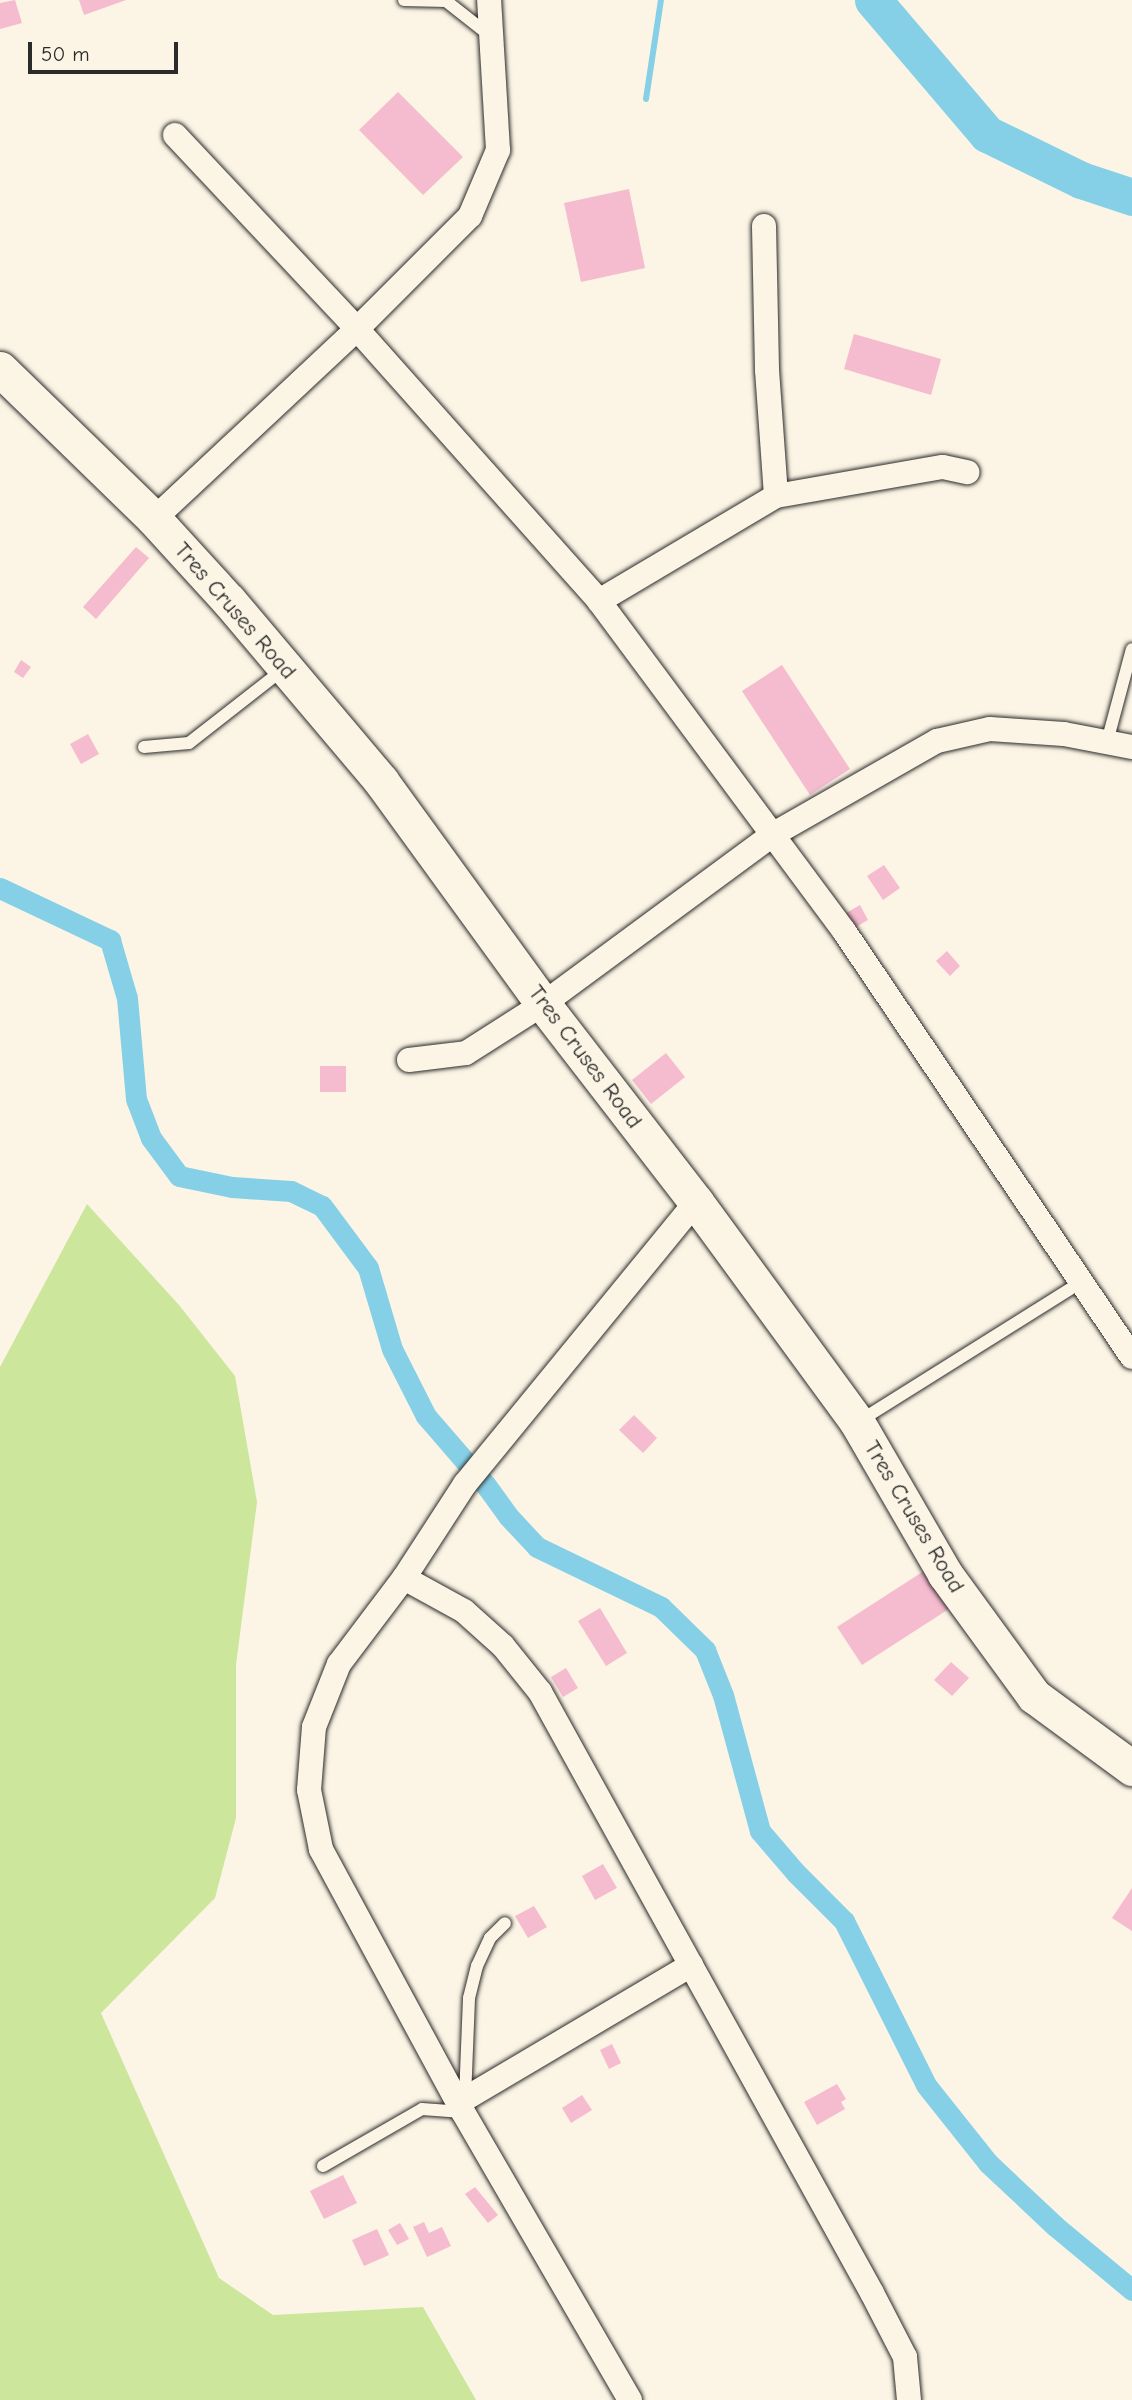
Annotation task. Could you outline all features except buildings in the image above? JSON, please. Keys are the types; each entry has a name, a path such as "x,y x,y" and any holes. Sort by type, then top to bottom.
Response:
{"main road":[{"name":"Tres Cruses Road","path":"0,369 154,519 381,781 543,1004 696,1202 857,1422 945,1574 1034,1696 1132,1768"}],"street":[{"path":"154,519 357,329 470,216 498,150 489,0"},
{"path":"175,135 357,329 599,601 844,931 1132,1357"},
{"path":"764,226 767,370 776,496"},
{"path":"599,601 776,496 943,467 967,472"},
{"path":"409,1060 466,1053 543,1004 772,835 937,741 990,729 1064,734 1132,747"},
{"path":"630,2400 321,1849 309,1790 314,1727 338,1664 404,1578 466,1484 696,1202"},
{"path":"404,1578 464,1611 503,1646 540,1692 905,2357 909,2400"},
{"path":"462,2104 691,1965"}],"lane":[{"path":"404,0 446,1 491,37"},
{"path":"1107,742 1132,649"},
{"path":"144,747 189,743 285,668"},
{"path":"857,1422 1081,1282"},
{"path":"323,2166 422,2109 462,2104 469,1998 477,1966 490,1938 505,1923"}],"green space":[{"path":"87,1204 179,1305 235,1376 257,1502 236,1665 236,1818 215,1898 101,2013 219,2278 273,2315 423,2307 476,2400 0,2400 0,1367"}],"water":[{"path":"861,0 873,0 987,134 885,25"}],"waterway":[{"path":"646,99 661,0"},
{"path":"873,0 987,134 1081,180 1132,197"},
{"path":"0,888 110,940 127,998 136,1099 151,1138 179,1176 232,1187 291,1191 322,1206 368,1268 392,1349 426,1416 485,1484 508,1516 537,1547 661,1607 705,1650 723,1695 760,1831 796,1873 844,1921 926,2085 988,2163 1055,2226 1132,2290"}]}
